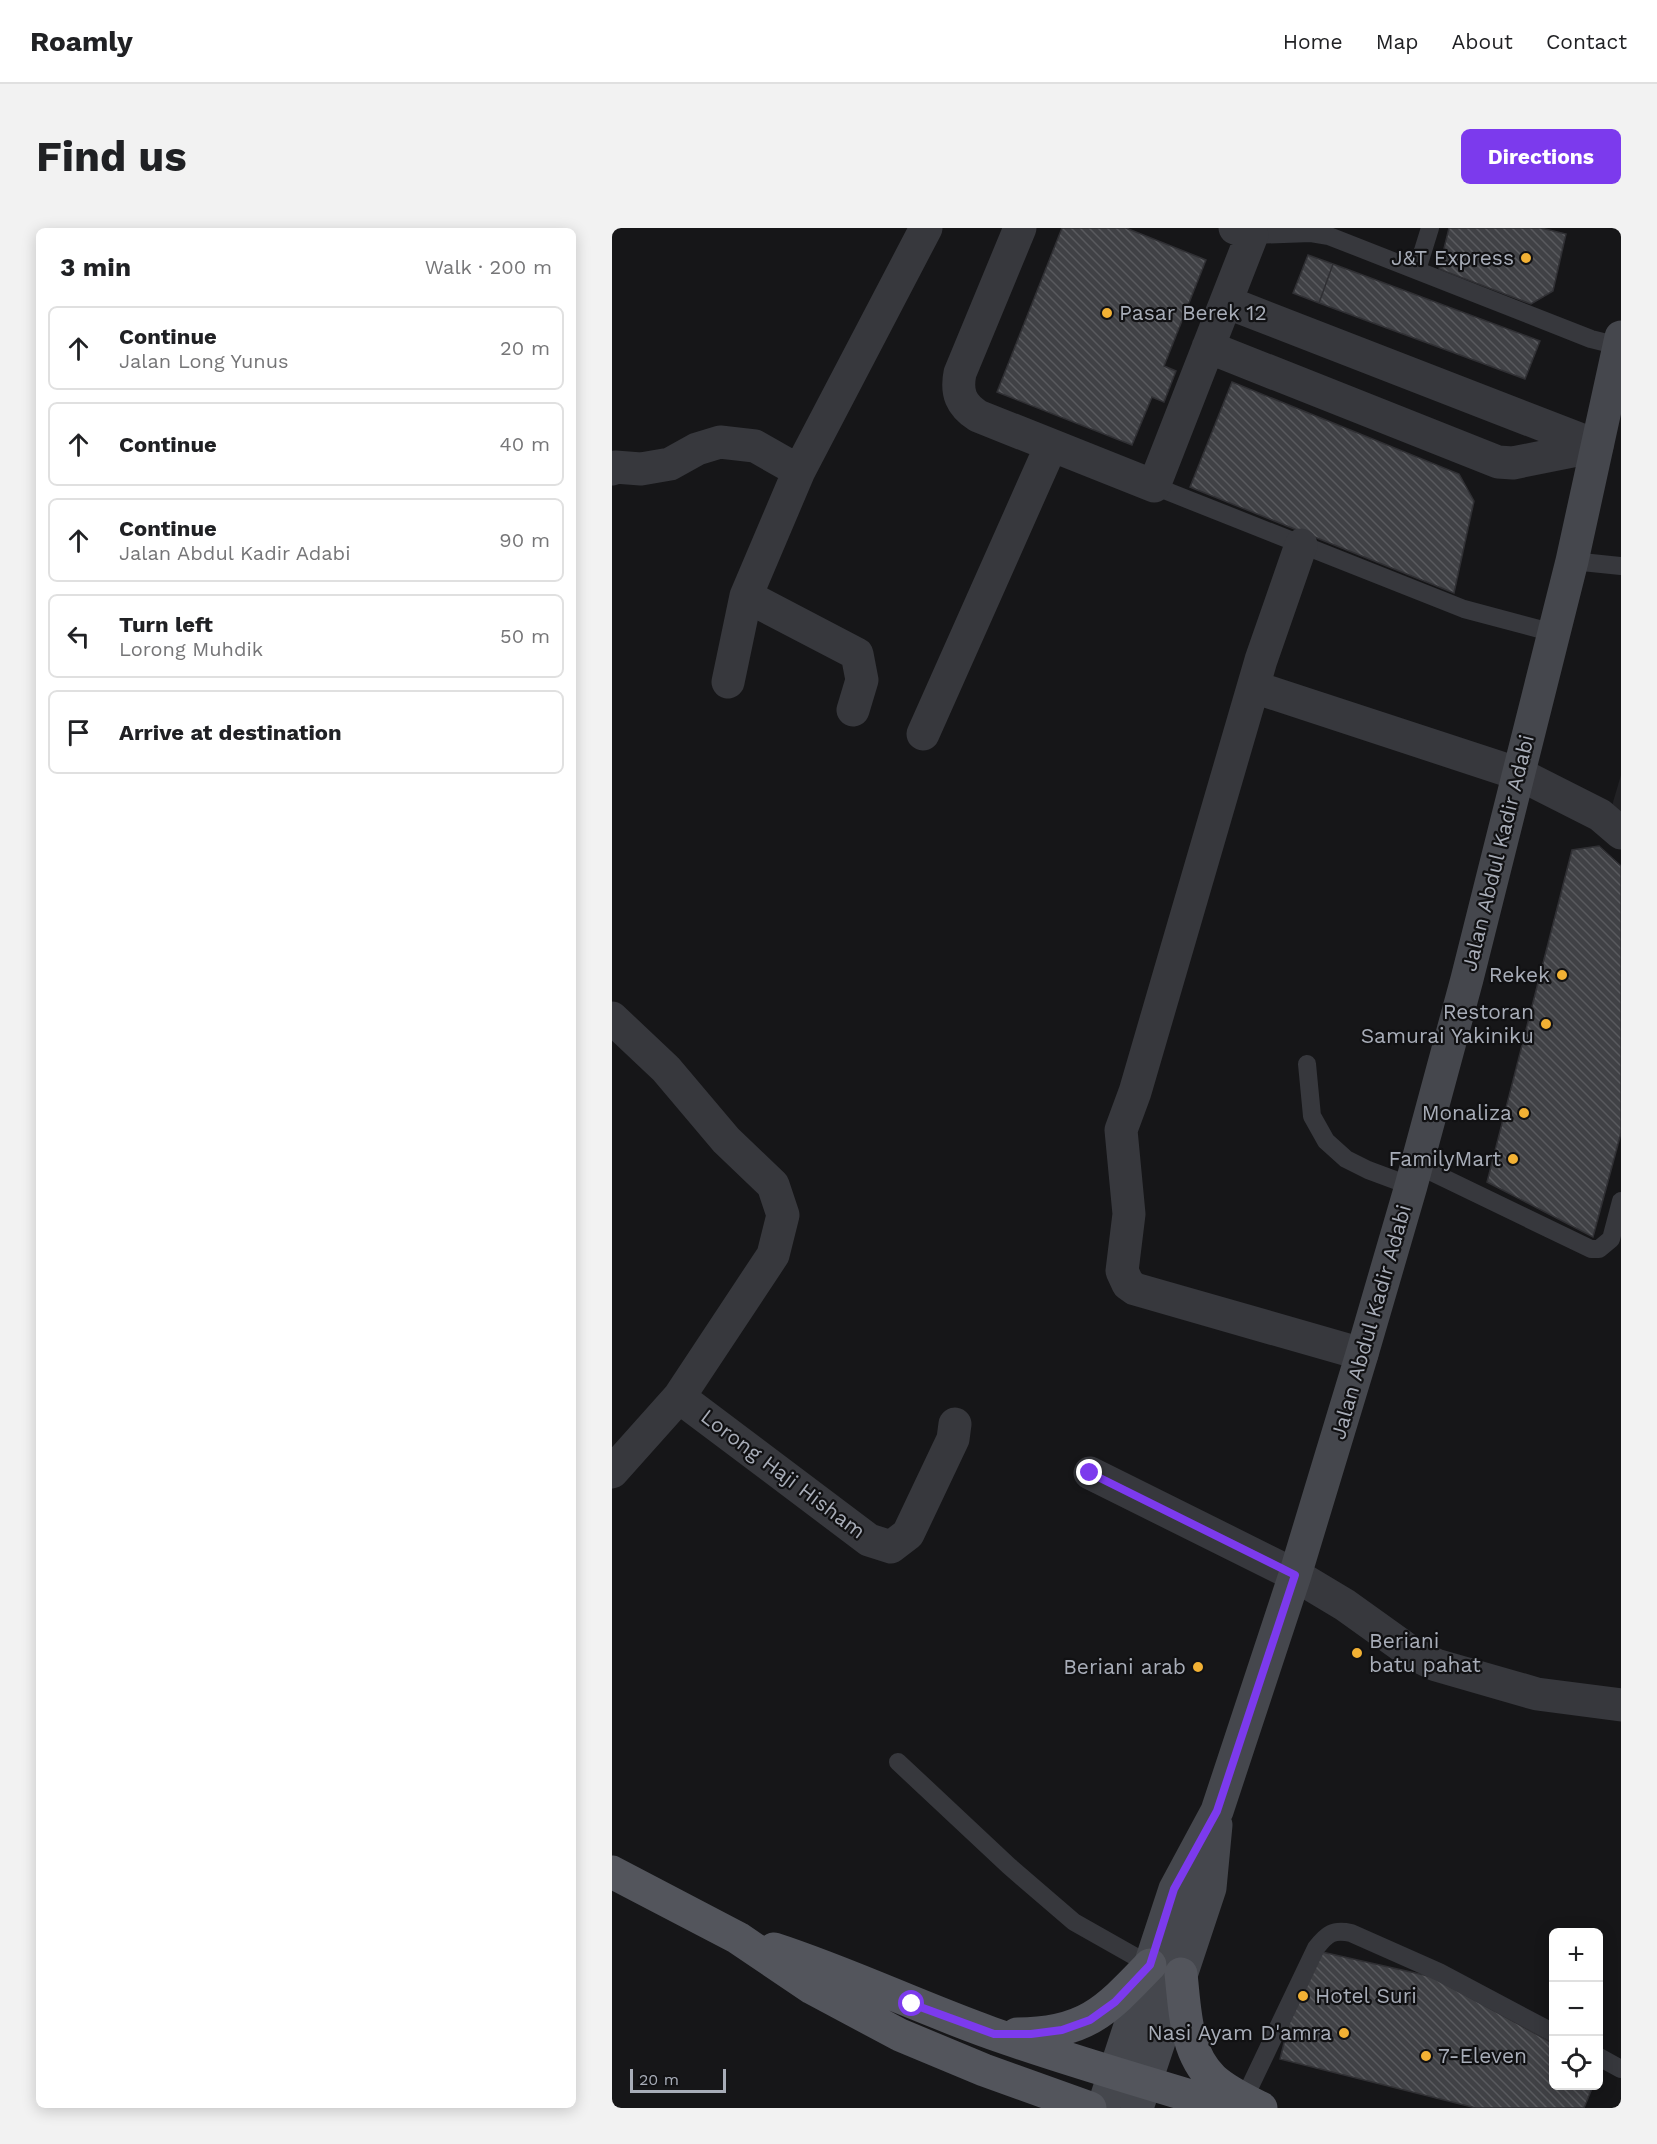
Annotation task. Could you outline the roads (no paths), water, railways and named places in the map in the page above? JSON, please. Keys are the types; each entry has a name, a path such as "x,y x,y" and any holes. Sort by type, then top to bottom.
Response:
{"main road":[{"name":"Jalan Abdul Kadir Adabi","path":"1103,2108 1174,1889 1217,1811 1295,1575 1362,1354 1414,1175 1554,633 1620,343"},
{"name":"Jalan Abdul Kadir Adabi","path":"1141,2095 1210,1888 1217,1811"},
{"path":"612,1872 738,1938 812,1988 900,2035 984,2070 1090,2108"},
{"path":"738,1938 824,1965 912,2004 994,2034 1114,2072 1141,2095 1245,2105"},
{"path":"994,2034 1031,2034 1062,2030 1090,2020 1115,2002 1150,1965"},
{"path":"1181,1974 1188,2034 1197,2059 1213,2079 1245,2105"},
{"path":"984,2070 1030,2108"}],"street":[{"path":"728,682 746,596 799,471 926,228"},
{"path":"1020,228 960,373 957,386 960,398 967,410 978,416 1154,486 1226,302 1243,232"},
{"path":"1226,302 1597,446"},
{"path":"1208,347 1498,462 1513,463 1597,446"},
{"path":"612,470 615,467 641,469 670,464 697,449 720,442 756,446 799,471"},
{"path":"922,734 1051,446"},
{"path":"1301,544 1254,687 1135,1092 1121,1130 1129,1214 1122,1271 1128,1284 1135,1289 1362,1354"},
{"path":"746,596 857,654 862,680 853,710"},
{"path":"1254,687 1518,774 1600,815 1621,832"},
{"name":"Lorong Haji Hisham","path":"612,1018 666,1069 726,1140 773,1185 783,1215 773,1255 679,1397 612,1472"},
{"name":"Lorong Haji Hisham","path":"679,1397 868,1540 891,1547 908,1534 953,1439 955,1424"},
{"path":"1090,1473 1295,1575 1345,1605 1412,1653 1436,1665 1537,1694 1621,1705"}],"lane":[{"path":"1417,270 1430,228"},
{"path":"1243,232 1311,233 1329,236 1591,339 1620,343"},
{"path":"1154,486 1464,609 1554,633"},
{"path":"1572,561 1621,566"},
{"path":"1308,1064 1312,1116 1326,1141 1347,1160 1368,1170 1414,1175 1591,1249 1599,1249 1611,1239 1621,1201"},
{"path":"898,1762 1074,1922 1150,1965"},
{"path":"1245,2105 1316,1948 1332,1932 1341,1930 1351,1933 1439,1972 1549,2030"},
{"path":"1603,2059 1621,2069"}],"place":[{"name":"J&T Express","path":"1526,258"},
{"name":"Pasar Berek 12","path":"1107,313"},
{"name":"Rekek","path":"1562,975"},
{"name":"Restoran Samurai Yakiniku","path":"1546,1024"},
{"name":"Monaliza","path":"1524,1113"},
{"name":"FamilyMart","path":"1513,1159"},
{"name":"Beriani batu pahat","path":"1357,1653"},
{"name":"Beriani arab","path":"1198,1667"},
{"name":"Hotel Suri","path":"1303,1996"},
{"name":"Nasi Ayam D'amra","path":"1344,2033"},
{"name":"7-Eleven","path":"1426,2056"}]}
